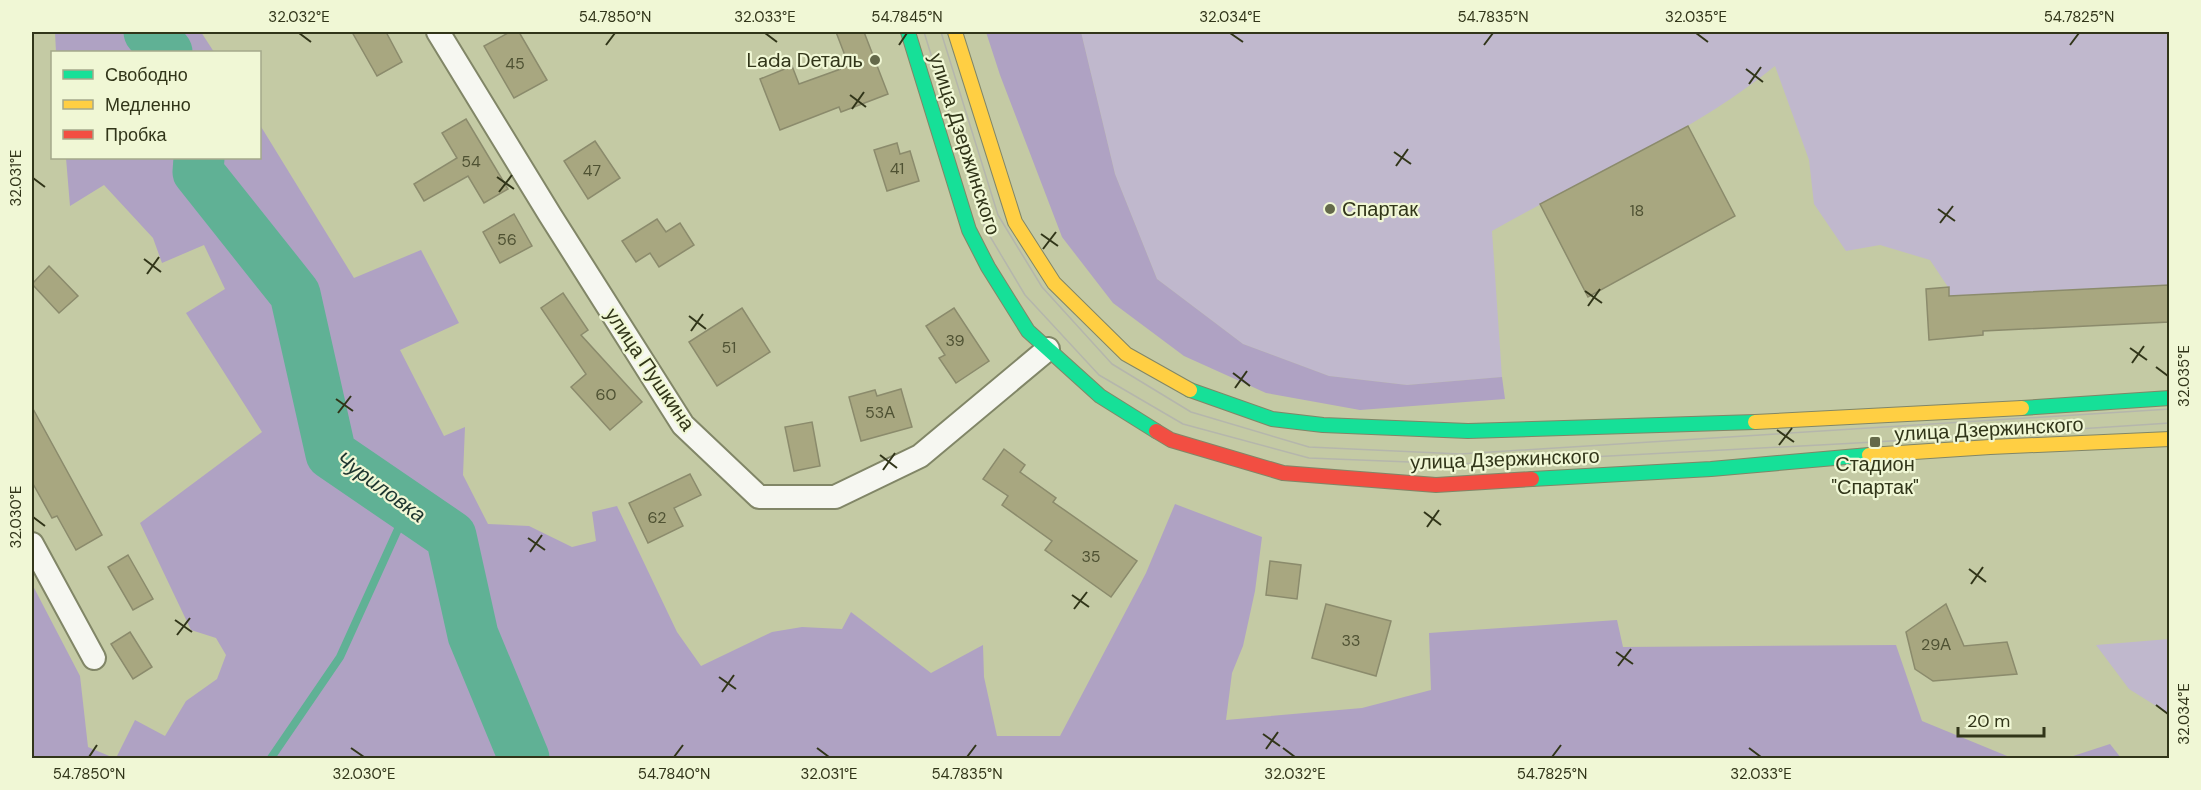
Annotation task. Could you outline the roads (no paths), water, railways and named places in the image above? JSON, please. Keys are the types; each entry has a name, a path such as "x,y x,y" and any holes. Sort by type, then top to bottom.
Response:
{"main road":[{"name":"улица Дзержинского","path":"908,32 969,230 988,267 1028,331 1100,396 1171,440 1283,473 1436,485 1711,469 1966,449 2169,439"},
{"name":"улица Дзержинского","path":"955,32 1015,222 1054,283 1126,354 1197,394 1272,419 1323,425 1468,431 1741,423 1985,411 2169,398"}],"street":[{"name":"улица Пушкина","path":"438,32 682,424 759,497 835,497 920,456 1048,349"},
{"path":"32,544 94,658"}],"waterway":[{"name":"Чуриловка","path":"149,32 166,51"},
{"name":"Чуриловка","path":"199,159 198,172 295,294 331,454 451,536 473,635 524,758"},
{"path":"271,758 340,657 408,507"}],"tram line":[{"path":"924,32 985,228 1025,295 1099,375 1183,424 1309,458 1460,464 1875,442 2170,423"},
{"path":"941,32 998,215 1042,287 1112,364 1191,412 1309,447 1460,454 2170,409"}],"place":[{"name":"Lada Dеталь","path":"875,60"},
{"name":"Спартак","path":"1330,209"},
{"name":"Стадион \"Спартак\"","path":"1875,442"}]}
